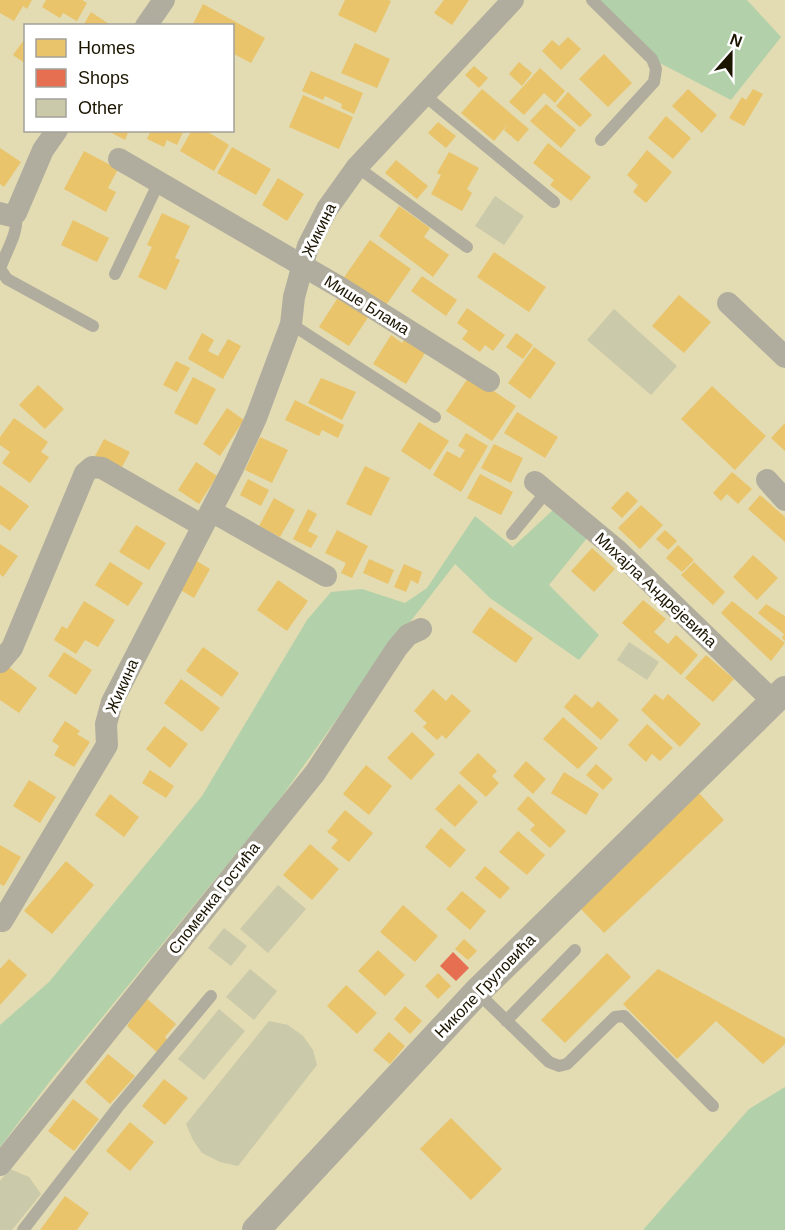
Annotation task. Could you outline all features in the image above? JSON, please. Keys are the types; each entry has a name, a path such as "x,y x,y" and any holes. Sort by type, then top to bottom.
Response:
{"street":[{"path":"147,24 164,0"},
{"name":"Жикина","path":"2,921 107,745 106,724 112,702 256,418 291,324 302,266 322,219 357,167 513,0"},
{"path":"13,208 43,150 56,132"},
{"name":"Мише Блама","path":"119,159 302,266 489,381"},
{"path":"728,303 785,357"},
{"path":"0,662 15,642 86,473 92,467 102,468 326,576"},
{"path":"767,480 785,500"},
{"name":"Михајла Андрејевића","path":"541,486 617,550 779,696"},
{"name":"Споменка Гостића","path":"0,1165 315,773 397,648 408,635 421,629"},
{"name":"Николе Груловића","path":"256,1230 477,992 779,696"}],"lane":[{"path":"592,0 651,59 656,69 654,81 601,140"},
{"path":"424,95 554,202"},
{"path":"357,167 467,247"},
{"path":"114,273 159,183"},
{"path":"13,208 16,229 0,269 7,279 93,326"},
{"path":"291,324 435,417"},
{"path":"512,534 541,486"},
{"path":"506,1021 575,950"},
{"path":"477,992 549,1062 559,1066 567,1064 615,1017 624,1016 713,1106"},
{"path":"23,1230 118,1107 211,996"}],"green space":[{"path":"592,0 747,0 781,37 731,100 652,59"},
{"path":"553,510 587,538 549,585 599,635 579,660 490,598 455,564 359,688 275,806 51,1080 0,1147 0,1025 49,982 202,796 307,620 331,592 362,589 405,603 427,588 475,516 513,547"},
{"path":"785,1087 785,1230 643,1230 749,1109"}],"building: Homes":[{"path":"0,0 32,0 27,9 23,6 14,21 0,13"},
{"path":"46,0 82,0 87,3 77,21 63,13 60,18 42,7"},
{"path":"345,0 391,1 376,33 338,15"},
{"path":"444,0 469,0 452,25 434,13"},
{"path":"203,4 265,38 251,63 234,54 234,24 193,24"},
{"path":"91,12 109,24 84,24"},
{"path":"568,37 581,49 561,70 542,51 552,40 559,46"},
{"path":"24,40 24,63 13,55"},
{"path":"355,43 390,59 377,88 341,73"},
{"path":"604,54 632,83 608,107 579,79"},
{"path":"519,62 532,73 522,86 509,74"},
{"path":"474,66 488,78 479,88 465,75"},
{"path":"540,68 565,91 555,103 544,93 524,115 509,102"},
{"path":"311,71 363,93 354,114 341,108 342,104 325,96 323,100 302,91"},
{"path":"482,89 529,129 518,142 504,130 508,124 494,141 461,113"},
{"path":"688,89 717,115 702,133 672,106"},
{"path":"753,89 763,94 744,126 729,118 742,97 746,100"},
{"path":"568,92 592,115 580,127 556,106"},
{"path":"303,95 353,117 339,149 289,127"},
{"path":"546,104 576,130 561,148 530,121"},
{"path":"666,116 691,138 673,159 648,138"},
{"path":"438,122 456,136 446,148 428,133"},
{"path":"110,132 128,132 125,140"},
{"path":"150,132 183,132 177,145 167,140 164,147 147,139"},
{"path":"191,132 208,132 229,145 214,171 180,151"},
{"path":"548,143 591,177 571,201 550,185 554,180 533,163"},
{"path":"232,147 271,169 256,195 217,173"},
{"path":"0,148 21,162 4,187 0,184"},
{"path":"647,150 672,172 646,203 633,192 638,185 627,175"},
{"path":"84,151 118,169 108,188 116,192 106,212 64,189"},
{"path":"449,152 479,168 467,189 472,193 462,211 431,194 441,175 437,173"},
{"path":"396,160 428,186 417,199 385,173"},
{"path":"278,178 304,194 287,221 262,205"},
{"path":"399,206 430,228 424,237 449,255 433,277 379,236"},
{"path":"162,213 190,226 175,258 180,260 166,290 138,277 152,247 147,245"},
{"path":"73,220 109,238 97,262 61,245"},
{"path":"370,240 411,269 384,308 343,279"},
{"path":"494,252 546,287 529,312 477,277"},
{"path":"422,276 457,300 446,316 411,291"},
{"path":"679,295 711,322 684,353 652,326"},
{"path":"339,296 369,316 349,346 319,327"},
{"path":"467,308 505,335 493,351 485,345 480,352 462,339 468,331 457,323"},
{"path":"202,333 214,340 208,351 218,356 228,339 241,346 223,379 188,359"},
{"path":"516,333 533,345 523,359 506,347"},
{"path":"391,335 402,343 406,337 427,350 406,384 373,364"},
{"path":"534,347 556,363 530,399 508,383"},
{"path":"176,361 190,368 177,392 163,385"},
{"path":"470,375 516,406 492,441 446,411"},
{"path":"193,377 216,389 197,425 174,413"},
{"path":"321,378 356,392 342,420 308,403"},
{"path":"38,385 64,409 45,429 19,405"},
{"path":"712,386 766,436 735,470 681,419"},
{"path":"295,400 344,425 338,438 322,430 319,436 285,420"},
{"path":"227,408 244,420 220,456 203,444"},
{"path":"517,412 558,437 545,458 504,433"},
{"path":"14,418 48,442 41,452 49,457 30,483 2,463 10,452 0,445 0,437"},
{"path":"419,422 449,441 430,470 401,451"},
{"path":"785,423 785,451 771,438"},
{"path":"466,433 488,446 461,492 433,475 447,451 460,458 465,450 458,446"},
{"path":"260,437 288,450 272,483 245,470"},
{"path":"104,439 130,452 121,469 95,456"},
{"path":"494,444 523,458 511,483 481,468"},
{"path":"196,462 217,476 199,504 178,490"},
{"path":"365,466 390,478 371,516 346,504"},
{"path":"732,472 752,489 738,504 727,494 721,501 713,493"},
{"path":"480,474 513,492 501,515 467,498"},
{"path":"248,479 269,490 261,506 240,495"},
{"path":"0,485 29,506 10,531 0,524"},
{"path":"627,491 638,501 622,518 611,508"},
{"path":"760,495 785,517 785,542 748,509"},
{"path":"274,498 295,510 280,537 259,526"},
{"path":"641,505 663,525 640,549 618,528"},
{"path":"308,509 317,514 308,531 318,536 311,548 293,539"},
{"path":"136,525 166,543 149,570 119,552"},
{"path":"337,530 368,546 352,578 341,573 346,563 325,553"},
{"path":"665,530 677,541 668,550 656,539"},
{"path":"0,544 18,556 3,577 0,574"},
{"path":"678,545 694,560 682,572 666,558"},
{"path":"592,548 615,569 594,592 571,571"},
{"path":"753,555 778,578 757,600 733,577"},
{"path":"369,559 394,570 388,584 363,573"},
{"path":"195,560 210,569 194,598 179,589"},
{"path":"110,562 143,583 128,606 95,585"},
{"path":"694,562 725,592 713,605 681,575"},
{"path":"404,564 422,572 418,584 411,580 406,592 394,587"},
{"path":"278,580 308,601 287,631 257,610"},
{"path":"643,600 666,619 654,632 668,644 676,635 698,655 681,675 622,623"},
{"path":"84,601 115,620 98,647 85,640 76,654 54,640 62,626 67,629"},
{"path":"732,601 785,643 771,661 721,613"},
{"path":"766,604 785,616 785,641 782,638 784,634 758,613"},
{"path":"490,607 533,638 516,663 472,632"},
{"path":"203,647 239,673 222,697 186,671"},
{"path":"64,652 92,670 76,695 48,676"},
{"path":"706,655 734,679 713,702 685,678"},
{"path":"5,664 37,688 19,713 0,700 0,671"},
{"path":"181,679 220,708 202,732 164,703"},
{"path":"433,689 446,701 452,694 471,711 446,739 442,735 437,740 423,727 427,723 414,711"},
{"path":"575,694 592,708 598,701 619,720 601,740 564,707"},
{"path":"655,694 663,700 668,694 701,724 680,747 641,710"},
{"path":"563,717 598,748 578,769 543,739"},
{"path":"65,721 80,731 77,734 90,742 74,767 54,755 59,746 52,741"},
{"path":"647,724 673,748 660,761 652,754 646,762 628,745"},
{"path":"164,726 188,744 170,768 146,749"},
{"path":"412,732 435,754 411,780 387,758"},
{"path":"478,753 497,771 492,776 499,783 486,797 459,773"},
{"path":"526,761 546,779 533,794 513,776"},
{"path":"596,764 613,779 603,790 586,775"},
{"path":"366,765 392,786 369,815 343,794"},
{"path":"150,770 174,786 166,798 142,783"},
{"path":"564,772 599,794 586,815 551,793"},
{"path":"29,780 56,797 40,823 13,806"},
{"path":"459,784 478,802 455,827 435,809"},
{"path":"697,791 724,820 604,933 577,905"},
{"path":"110,794 139,817 124,837 95,815"},
{"path":"528,796 566,831 550,848 530,830 535,825 517,809"},
{"path":"345,810 373,833 349,862 331,848 338,840 327,832"},
{"path":"441,828 466,850 450,868 425,847"},
{"path":"518,831 545,855 527,875 499,852"},
{"path":"310,844 339,869 312,900 283,875"},
{"path":"0,845 21,857 4,886 0,884"},
{"path":"66,861 94,885 52,934 24,911"},
{"path":"485,866 510,888 500,899 475,878"},
{"path":"462,891 486,911 470,930 446,909"},
{"path":"403,905 438,936 415,962 380,932"},
{"path":"464,939 477,951 468,960 455,949"},
{"path":"378,950 405,975 385,996 358,971"},
{"path":"607,953 631,977 565,1043 541,1020"},
{"path":"9,959 27,975 0,1005 0,969"},
{"path":"658,969 785,1038 785,1044 763,1064 716,1021 677,1059 623,1004"},
{"path":"438,973 451,986 438,999 425,986"},
{"path":"346,985 377,1013 357,1034 327,1006"},
{"path":"146,998 176,1024 165,1037 169,1041 158,1053 127,1026"},
{"path":"405,1006 422,1021 410,1034 394,1019"},
{"path":"389,1032 405,1046 390,1064 373,1050"},
{"path":"108,1054 135,1076 110,1104 85,1082"},
{"path":"164,1079 188,1098 165,1125 142,1106"},
{"path":"73,1099 99,1119 74,1151 48,1131"},
{"path":"451,1118 502,1169 471,1200 420,1149"},
{"path":"130,1122 154,1142 130,1171 106,1151"},
{"path":"65,1196 89,1213 77,1230 40,1230"}],"building: Shops":[{"path":"453,952 469,968 456,981 440,966"}],"building: Other":[{"path":"495,196 524,216 504,245 475,226"},
{"path":"614,309 677,366 651,395 587,340"},
{"path":"629,642 659,662 647,680 617,660"},
{"path":"278,885 306,909 268,953 240,929"},
{"path":"224,928 247,946 231,966 208,948"},
{"path":"250,969 277,991 254,1020 226,997"},
{"path":"219,1009 245,1031 204,1080 178,1059"},
{"path":"269,1021 288,1025 303,1036 313,1050 317,1065 238,1166 220,1162 202,1153 186,1124"},
{"path":"10,1169 29,1177 41,1194 12,1230 0,1230 0,1181"}]}
